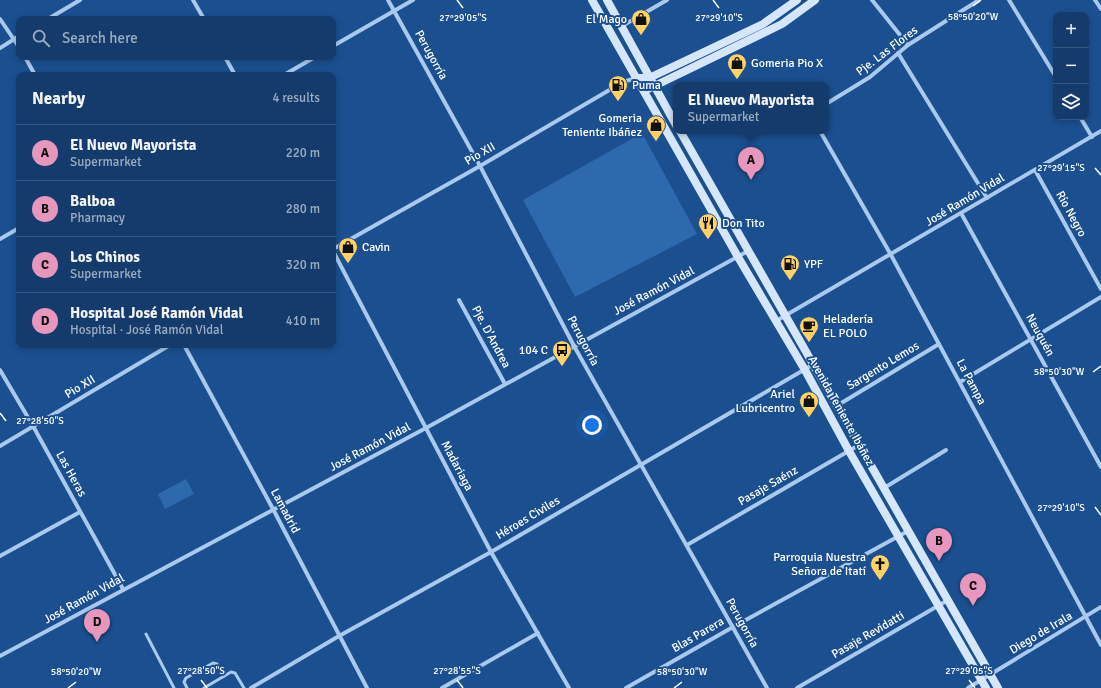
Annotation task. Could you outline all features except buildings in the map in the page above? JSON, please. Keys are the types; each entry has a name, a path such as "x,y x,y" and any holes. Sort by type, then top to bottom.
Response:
{"main road":[{"name":"Avenida Teniente Ibáñez","path":"592,0 738,258 805,370 849,451 986,688"},
{"path":"607,0 673,120"},
{"path":"644,91 782,24 815,0"},
{"path":"637,78 649,78 763,24 794,1"},
{"name":"Avenida Teniente Ibáñez","path":"682,134 748,252 838,405 998,688"}],"street":[{"path":"53,16 80,0"},
{"path":"193,0 202,16"},
{"name":"Perugorría","path":"388,0 480,166 574,346 767,688"},
{"path":"336,44 412,0"},
{"path":"621,26 668,0"},
{"path":"872,0 908,45"},
{"name":"Pje. Las Flores","path":"829,102 870,77 908,45 979,0"},
{"path":"1009,0 1053,72"},
{"path":"1096,0 1101,9"},
{"path":"0,19 16,42"},
{"path":"0,48 14,39"},
{"path":"898,53 987,198"},
{"path":"26,60 33,72"},
{"path":"227,60 233,72"},
{"path":"289,72 310,60"},
{"name":"Pio XII","path":"336,248 623,82 637,78"},
{"path":"1082,120 1092,137"},
{"name":"José Ramón Vidal","path":"776,322 1101,131"},
{"name":"La Pampa","path":"822,134 891,255 1085,618 1101,645"},
{"name":"Río Negro","path":"1035,170 1101,289"},
{"name":"Neuquén","path":"961,213 1101,467"},
{"path":"0,239 16,230"},
{"name":"José Ramón Vidal","path":"0,656 426,428 748,252"},
{"name":"Madariaga","path":"336,256 491,552 569,688"},
{"path":"960,382 1101,297"},
{"name":"Pje. D'Andrea","path":"459,300 504,384"},
{"name":"Sargento Lemos","path":"838,405 939,344"},
{"name":"Pio XII","path":"0,446 165,348"},
{"name":"Lamadrid","path":"186,348 274,509 367,688"},
{"name":"Héroes Civiles","path":"251,688 339,636 491,552 814,364"},
{"name":"Las Heras","path":"0,370 33,426 123,589"},
{"name":"Pasaje Saénz","path":"687,545 860,445"},
{"path":"884,488 946,450"},
{"path":"0,556 80,512"},
{"name":"Blas Parera","path":"626,688 733,626 908,531"},
{"name":"Pasaje Revidatti","path":"797,688 949,600"},
{"name":"Diego de Irala","path":"968,688 1101,608"},
{"path":"442,688 538,633"}],"lane":[{"path":"146,634 174,688"},
{"path":"185,688 184,682 186,678 213,662 217,664 224,676"},
{"path":"204,688 231,672 235,673 244,688"}],"shaded area":[{"path":"642,133 697,234 575,297 523,200"},
{"path":"186,479 194,494 165,509 158,494"}],"place":[{"name":"El Mago","path":"641,36"},
{"name":"Gomeria Pio X","path":"737,80"},
{"name":"Puma","path":"618,102"},
{"name":"Gomeria Teniente Ibáñez","path":"656,142"},
{"name":"El Nuevo Mayorista","path":"751,180"},
{"name":"Don Tito","path":"708,240"},
{"name":"Cavin","path":"348,264"},
{"name":"YPF","path":"790,281"},
{"name":"Heladería EL POLO","path":"809,343"},
{"name":"104 C","path":"562,367"},
{"name":"Ariel Lubricentro","path":"809,418"},
{"name":"Balboa","path":"939,561"},
{"name":"Parroquia Nuestra Señora de Itatí","path":"880,581"},
{"name":"Los Chinos","path":"973,606"},
{"name":"Hospital José Ramón Vidal","path":"97,642"}]}
